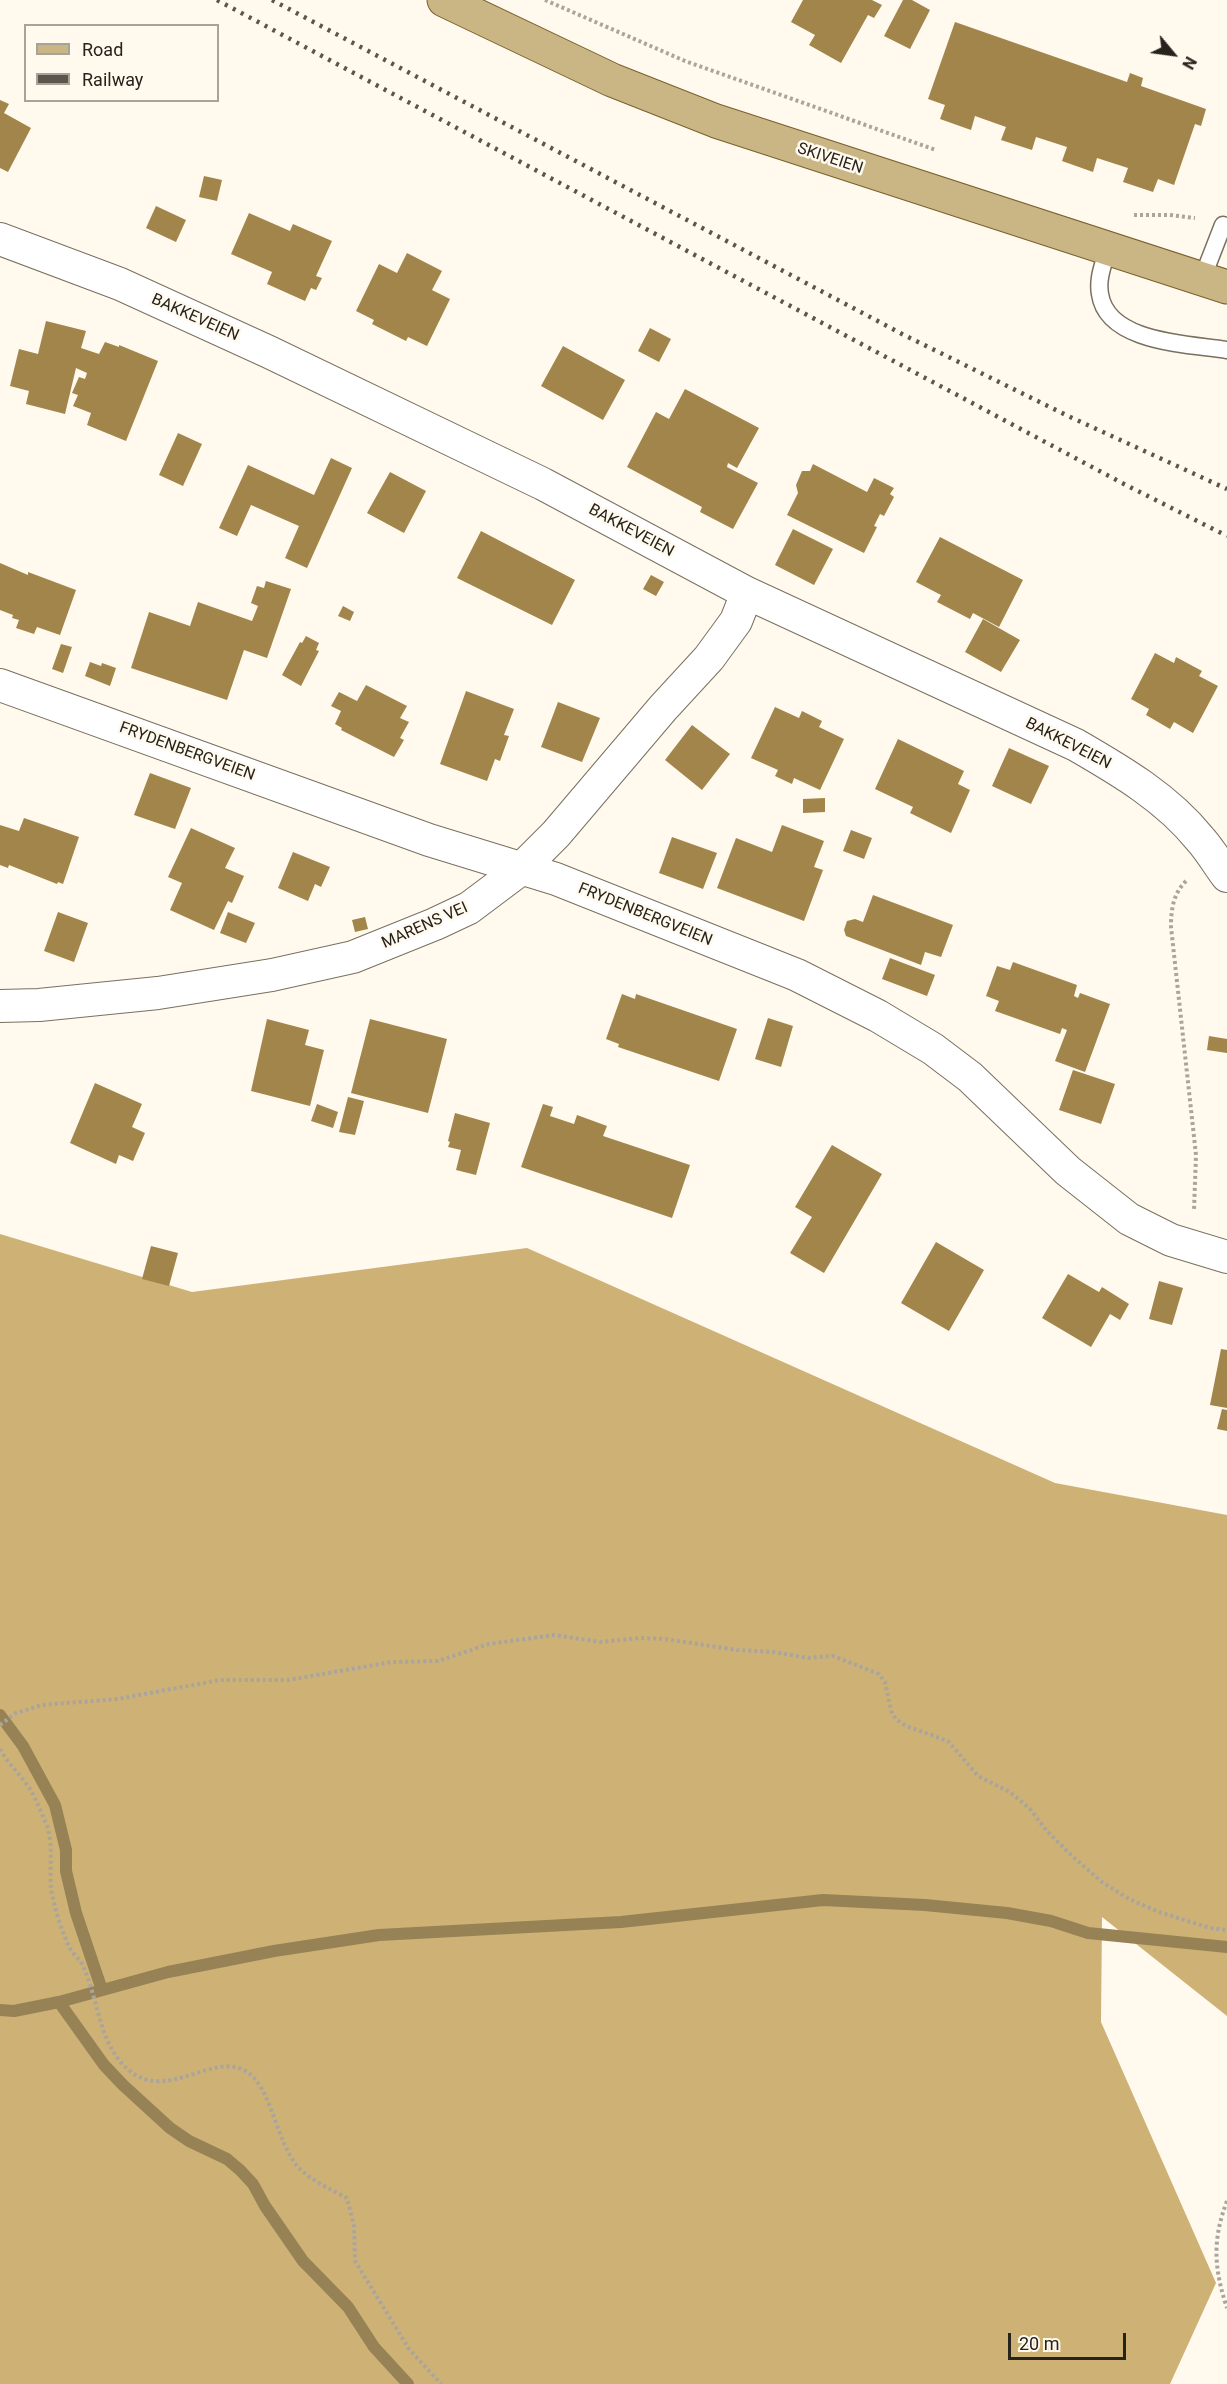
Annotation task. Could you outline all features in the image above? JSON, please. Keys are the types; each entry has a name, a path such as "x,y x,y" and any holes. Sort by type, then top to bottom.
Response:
{"main road":[{"name":"SKIVEIEN","path":"444,0 612,80 716,121 1215,283"}],"street":[{"name":"BAKKEVEIEN","path":"0,238 120,284 269,352 543,484 747,592 1076,745 1126,774 1164,802 1200,838 1220,867"},
{"name":"MARENS VEI","path":"0,1006 39,1005 158,993 272,975 353,957 469,908 521,869 556,834 663,708 709,658 736,621 747,592"},
{"name":"FRYDENBERGVEIEN","path":"0,685 429,840 556,879 797,975 878,1016 933,1049 970,1077 1068,1171 1112,1208 1149,1230 1227,1257"}],"lane":[{"path":"1215,283 1223,225"},
{"path":"1108,248 1100,278 1100,294 1104,307 1115,320 1125,328 1143,336 1227,350"}],"path":[{"path":"545,0 685,61 939,151"},
{"path":"1127,214 1180,215 1223,225"},
{"path":"1194,1247 1192,1225 1196,1155 1171,912 1176,894 1183,884 1220,867"},
{"path":"0,1725 15,1713 42,1705 127,1698 220,1680 288,1680 392,1662 438,1661 489,1644 554,1635 600,1642 641,1638 665,1639 808,1658 833,1656 879,1674 885,1682 891,1711 896,1719 906,1726 948,1741 971,1770 1010,1792 1030,1809 1046,1830 1102,1882 1129,1899 1159,1912 1210,1928 1227,1930"},
{"path":"0,1749 30,1789 48,1830 52,1898 70,1949 82,1964 110,2044 120,2061 141,2078 156,2080 178,2079 216,2067 233,2066 247,2072 261,2087 285,2147 298,2168 347,2198 354,2226 355,2261 409,2349 441,2384"},
{"path":"1227,2202 1218,2230 1216,2253 1217,2275 1227,2308"}],"shaded area":[{"path":"0,1234 192,1292 527,1248 1055,1483 1227,1515 1227,2016 1102,1917 1101,2022 1216,2283 1170,2384 0,2384"}],"building":[{"path":"803,0 872,0 882,5 874,18 868,15 841,63 809,45 815,35 791,22"},
{"path":"903,0 912,0 930,10 910,49 884,36"},
{"path":"955,22 1127,82 1130,73 1143,78 1141,86 1206,109 1201,126 1195,124 1174,185 1158,179 1153,192 1123,182 1128,168 1097,158 1093,172 1062,161 1067,147 1036,137 1032,150 1001,140 1006,127 975,116 971,130 940,119 945,105 928,99"},
{"path":"0,100 9,104 4,113 31,128 8,172 0,168"},
{"path":"204,176 222,180 217,201 199,197"},
{"path":"156,206 186,220 176,242 146,228"},
{"path":"249,213 290,231 293,224 332,241 316,276 322,278 316,290 311,288 305,301 267,284 272,272 231,254"},
{"path":"407,253 442,271 432,290 450,299 427,346 408,337 406,341 372,324 374,320 356,311 379,264 397,273"},
{"path":"46,321 86,331 81,348 99,354 105,342 119,347 119,345 158,361 126,441 87,425 91,413 73,406 78,395 72,393 79,377 85,379 87,373 76,368 65,414 26,404 29,391 10,386 19,349 38,354"},
{"path":"650,328 671,339 659,362 638,351"},
{"path":"563,346 625,380 603,420 541,386"},
{"path":"685,389 759,428 737,468 728,463 727,467 758,483 733,529 700,512 702,507 627,467 656,412 669,419"},
{"path":"178,433 202,444 183,486 159,475"},
{"path":"331,458 352,468 307,568 285,558 299,526 251,505 237,536 219,528 248,465 314,495"},
{"path":"813,464 867,492 874,478 894,488 890,494 894,497 884,516 880,514 874,526 877,527 864,553 787,515 798,493 796,485 802,471 810,471"},
{"path":"390,472 426,491 404,533 367,513"},
{"path":"793,529 833,549 814,585 775,565"},
{"path":"481,531 575,580 552,625 457,578"},
{"path":"940,537 1023,580 999,627 973,613 970,619 937,602 941,595 916,582"},
{"path":"0,563 28,575 28,572 76,590 60,635 37,627 34,634 16,628 19,620 0,610"},
{"path":"651,575 664,582 656,596 643,589"},
{"path":"266,581 291,589 267,658 244,650 227,700 131,668 149,612 190,626 198,602 252,621 258,606 251,603 257,586 264,588"},
{"path":"343,606 354,612 350,621 338,616"},
{"path":"983,619 1020,640 1001,672 965,652"},
{"path":"306,636 319,643 316,650 319,651 301,686 282,675 300,642 302,643"},
{"path":"61,644 72,647 63,673 52,669"},
{"path":"1155,653 1174,663 1176,657 1202,671 1199,676 1218,686 1193,733 1174,722 1170,729 1146,715 1149,709 1131,699"},
{"path":"90,662 116,668 110,686 85,676"},
{"path":"366,685 407,706 400,718 409,722 400,738 404,740 394,757 341,730 342,728 335,724 341,711 331,706 339,692 357,701"},
{"path":"466,691 514,709 504,735 509,736 500,761 495,759 487,781 440,764"},
{"path":"558,702 600,718 582,762 541,747"},
{"path":"775,707 799,718 802,711 822,721 819,727 844,739 820,790 794,778 792,784 775,776 778,770 751,758"},
{"path":"692,725 730,754 702,790 665,760"},
{"path":"898,739 964,771 958,784 970,790 951,833 910,813 913,807 875,789"},
{"path":"1009,748 1049,766 1031,804 992,786"},
{"path":"150,773 191,788 175,829 134,815"},
{"path":"825,798 825,812 803,813 803,799"},
{"path":"24,818 79,837 63,884 58,882 57,884 9,865 8,868 0,865 0,825 19,831"},
{"path":"782,825 824,841 814,867 823,870 804,921 717,888 736,838 772,852"},
{"path":"191,828 235,848 225,868 244,876 232,903 228,901 214,930 170,910 182,883 168,877"},
{"path":"851,830 872,838 864,859 843,851"},
{"path":"672,837 717,853 703,889 659,873"},
{"path":"293,852 330,867 321,887 315,884 308,901 278,888"},
{"path":"873,895 953,925 941,957 925,952 921,965 846,936 844,930 847,921 855,919 863,922"},
{"path":"58,912 88,923 74,962 44,951"},
{"path":"228,912 255,923 246,943 220,933"},
{"path":"365,917 368,929 355,932 352,920"},
{"path":"890,958 935,975 927,996 882,979"},
{"path":"1013,962 1077,985 1074,996 1078,998 1080,993 1110,1004 1085,1072 1055,1061 1067,1030 1062,1028 1060,1034 995,1011 999,1001 986,996 997,966 1010,970"},
{"path":"622,994 635,999 636,994 737,1029 719,1081 618,1047 619,1044 606,1039"},
{"path":"768,1018 793,1026 781,1067 755,1059"},
{"path":"267,1019 309,1030 305,1045 324,1050 310,1106 251,1091"},
{"path":"370,1019 447,1039 428,1113 351,1093"},
{"path":"1209,1036 1227,1039 1227,1053 1207,1050"},
{"path":"1073,1070 1115,1084 1101,1124 1059,1110"},
{"path":"95,1083 142,1104 132,1127 145,1133 133,1161 119,1155 116,1164 70,1143"},
{"path":"348,1097 364,1101 355,1135 339,1132"},
{"path":"317,1104 338,1112 333,1128 311,1121"},
{"path":"543,1104 553,1107 550,1116 574,1124 577,1115 607,1126 603,1136 690,1165 672,1218 521,1167"},
{"path":"455,1113 490,1123 476,1175 456,1170 461,1150 448,1147"},
{"path":"832,1145 882,1174 824,1273 790,1253 812,1217 795,1207"},
{"path":"936,1242 984,1270 949,1331 901,1303"},
{"path":"151,1246 178,1253 169,1286 142,1279"},
{"path":"1068,1274 1099,1292 1102,1287 1129,1304 1120,1320 1110,1314 1091,1347 1042,1318"},
{"path":"1159,1281 1183,1288 1172,1325 1149,1319"},
{"path":"1221,1349 1227,1350 1227,1408 1210,1405"},
{"path":"1222,1409 1227,1410 1227,1431 1217,1429"}],"waterway":[{"path":"0,1715 23,1746 55,1805 66,1850 66,1871 76,1913 102,1990"},
{"path":"0,2010 14,2011 59,2002 168,1972 274,1951 379,1935 621,1922 823,1900 925,1905 1007,1913 1051,1921 1088,1933 1227,1947"},
{"path":"59,2002 104,2065 123,2085 170,2128 189,2141 227,2159 253,2184 265,2206 303,2261 348,2307 374,2347 408,2384"}],"railway":[{"path":"217,0 1122,483 1227,536"},
{"path":"272,0 904,335 1066,415 1227,489"}]}
